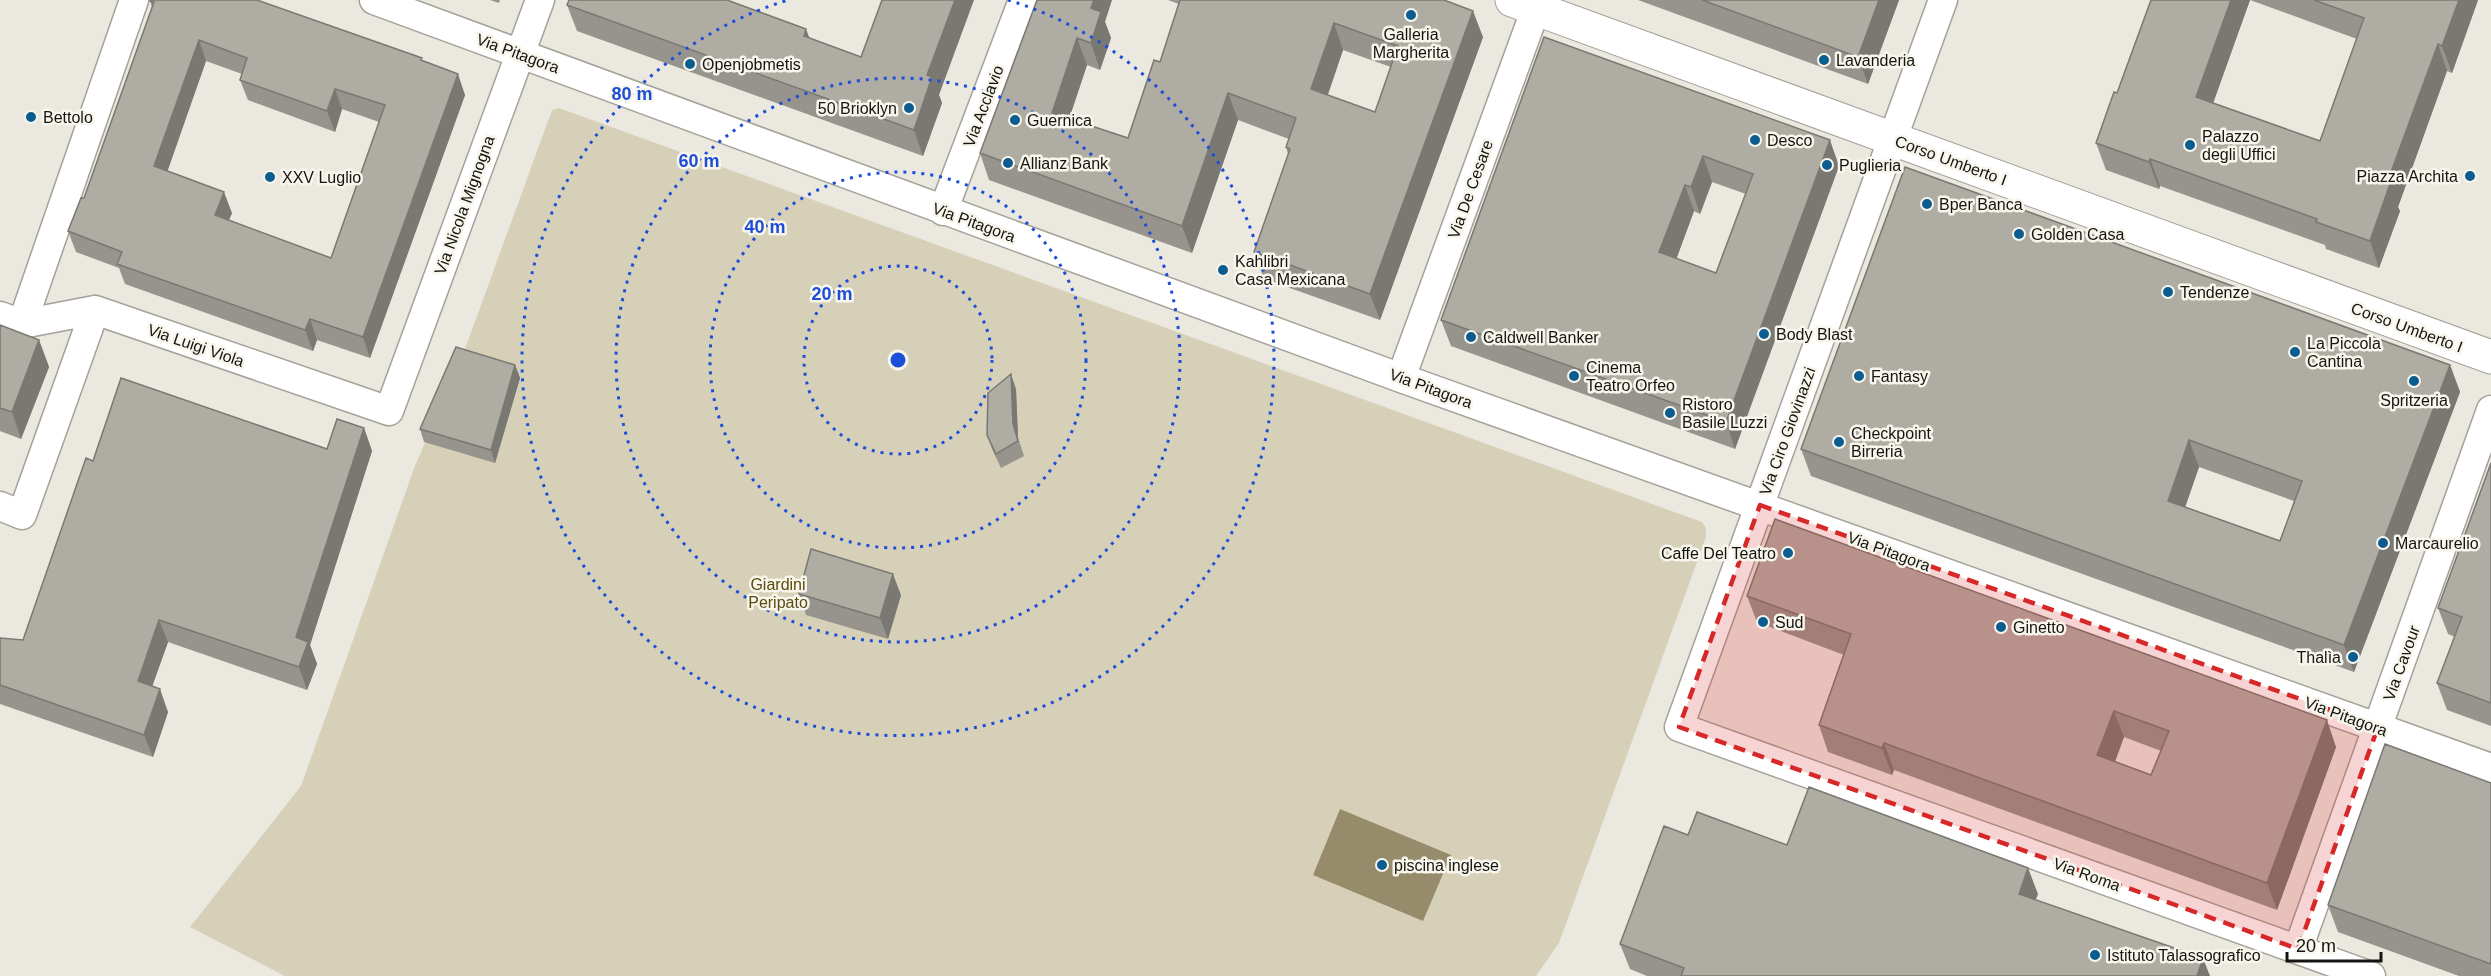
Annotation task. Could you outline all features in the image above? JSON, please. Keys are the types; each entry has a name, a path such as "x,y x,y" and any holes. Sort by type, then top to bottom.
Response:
{"main road":[{"name":"Corso Umberto I","path":"1529,3 1893,139 2491,357"}],"street":[{"path":"11,320 134,0"},
{"name":"Via Pitagora","path":"374,0 1401,378 2491,768"},
{"name":"Via Nicola Mignogna","path":"389,411 540,0"},
{"name":"Via Acclavio","path":"943,211 1023,0"},
{"name":"Via Ciro Giovinazzi","path":"1679,727 1943,0"},
{"name":"Via De Cesare","path":"1401,378 1529,3"},
{"path":"0,506 22,515 95,310"},
{"name":"Via Luigi Viola","path":"11,320 95,310 389,411"},
{"name":"Via Cavour","path":"2298,950 2491,410"},
{"name":"Via Roma","path":"1679,727 2364,975"}],"highlighted area":[{"path":"1760,505 2378,727 2298,949 1679,727"}],"green space":[{"name":"Giardini Peripato","path":"559,108 1702,522 1706,528 1706,537 1559,943 1536,976 285,976 190,927 301,786 415,466 461,360 552,110"}],"shaded area":[{"name":"piscina inglese","path":"1340,809 1451,855 1423,921 1313,875"}],"building":[{"path":"257,0 422,58 421,60 458,74 363,337 310,319 305,330 117,264 122,252 68,231 81,198 84,198 154,2 150,1","holes":["199,40 247,58 240,80 327,111 335,89 385,105 331,258 215,215 224,192 154,166"]},
{"path":"569,0 727,0 806,29 804,36 861,57 882,0 955,0 927,75 932,77 914,130 567,5"},
{"path":"1037,0 1094,0 1091,8 1101,12 1091,43 1077,38 1052,113 1128,138 1154,60 1160,62 1180,0 1444,0 1473,11 1370,294 1254,252 1290,149 1286,147 1296,118 1228,93 1182,226 980,153","holes":["1334,23 1398,46 1375,112 1311,89"]},
{"path":"1702,0 1879,0 1858,57"},
{"name":"Palazzo degli Uffici","path":"2151,0 2231,0 2196,97 2320,141 2364,18 2314,0 2459,0 2442,46 2438,44 2387,183 2390,184 2370,241 2316,222 2317,219 2150,159 2149,162 2096,143"},
{"path":"1544,37 1830,140 1726,422 1441,320","holes":["1703,156 1753,174 1716,273 1659,252 1685,185 1691,187"]},
{"path":"1905,167 2450,365 2344,645 1801,449","holes":["2189,440 2302,481 2280,541 2168,501"]},
{"path":"0,325 39,340 12,412 0,408"},
{"path":"456,347 515,365 491,450 420,429"},
{"path":"1011,374 1013,424 1018,441 996,454 987,435 988,393"},
{"path":"121,378 327,449 337,419 364,428 296,637 308,642 299,667 159,620 138,681 160,689 144,735 0,685 0,638 23,640 86,458 93,461"},
{"path":"2491,463 2491,703 2437,683 2462,617 2438,608"},
{"path":"1775,519 2327,720 2267,883 1884,743 1882,748 1819,725 1851,634 1747,596","holes":["2114,711 2169,731 2151,775 2097,755"]},
{"path":"811,549 893,574 880,618 799,594"},
{"path":"2385,744 2491,783 2491,964 2328,905"},
{"path":"1809,787 2028,868 2019,894 2203,958 2197,976 1681,976 1684,968 1620,944 1664,826 1688,835 1697,812 1787,845"}],"place":[{"name":"Galleria Margherita","path":"1411,15"},
{"name":"Lavanderia","path":"1824,60"},
{"name":"Openjobmetis","path":"690,64"},
{"name":"50 Brioklyn","path":"909,108"},
{"name":"Bettolo","path":"31,117"},
{"name":"Guernica","path":"1015,120"},
{"name":"Desco","path":"1755,140"},
{"name":"Palazzo degli Uffici","path":"2190,145"},
{"name":"Allianz Bank","path":"1008,163"},
{"name":"Puglieria","path":"1827,165"},
{"name":"Piazza Archita","path":"2470,176"},
{"name":"XXV Luglio","path":"270,177"},
{"name":"Bper Banca","path":"1927,204"},
{"name":"Golden Casa","path":"2019,234"},
{"name":"Kahlibri Casa Mexicana","path":"1223,270"},
{"name":"Tendenze","path":"2168,292"},
{"name":"Body Blast","path":"1764,334"},
{"name":"Caldwell Banker","path":"1471,337"},
{"name":"La Piccola Cantina","path":"2295,352"},
{"name":"Cinema Teatro Orfeo","path":"1574,376"},
{"name":"Fantasy","path":"1859,376"},
{"name":"Spritzeria","path":"2414,381"},
{"name":"Ristoro Basile Luzzi","path":"1670,413"},
{"name":"Checkpoint Birreria","path":"1839,442"},
{"name":"Marcaurelio","path":"2383,543"},
{"name":"Caffe Del Teatro","path":"1788,553"},
{"name":"Sud","path":"1763,622"},
{"name":"Ginetto","path":"2001,627"},
{"name":"Thalìa","path":"2353,657"},
{"name":"piscina inglese","path":"1382,865"},
{"name":"Istituto Talassografico","path":"2095,955"}]}
